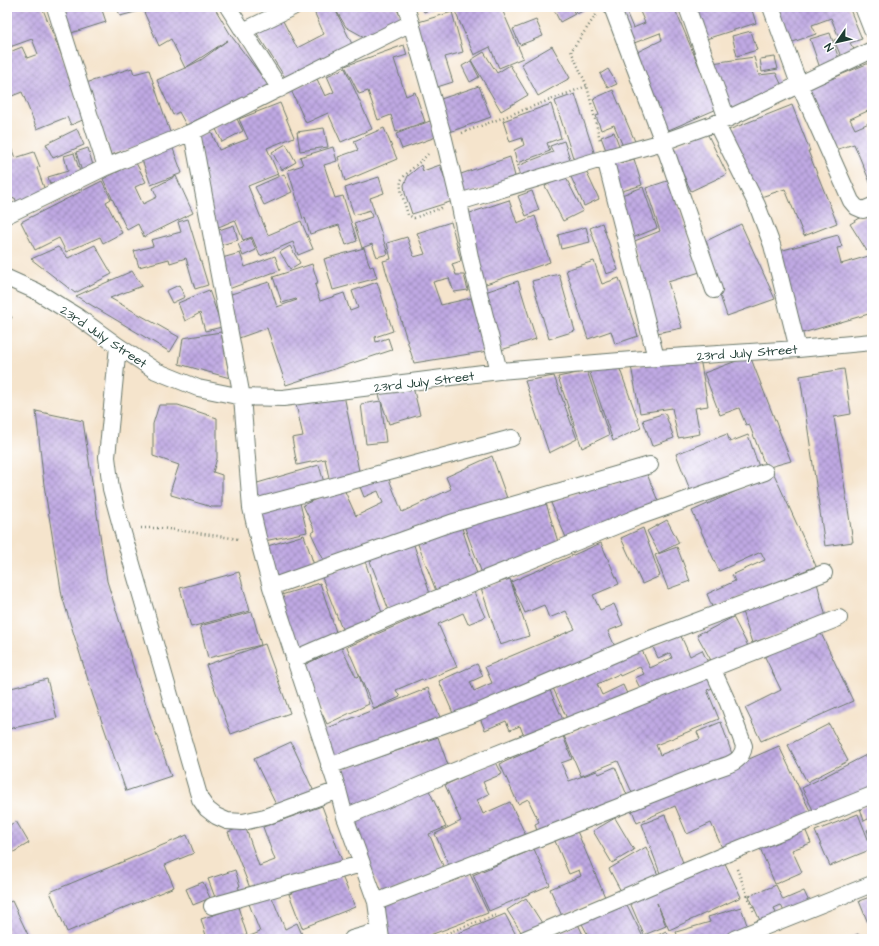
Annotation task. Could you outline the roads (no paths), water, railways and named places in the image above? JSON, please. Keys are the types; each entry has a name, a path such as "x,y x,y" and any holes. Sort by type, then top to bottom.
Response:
{"street":[{"path":"55,7 106,167"},
{"path":"228,7 280,89"},
{"path":"243,31 293,7"},
{"path":"406,7 444,139 471,262 499,371"},
{"path":"687,7 721,121 757,205 772,245 798,349"},
{"path":"771,7 800,84 851,201 856,207 863,210 872,206"},
{"path":"863,7 872,30"},
{"path":"605,10 663,142 714,290"},
{"path":"7,215 106,167 192,132 411,23"},
{"path":"459,202 663,142 721,121 872,50"},
{"path":"192,132 242,397 251,508 259,542 271,587 338,790 345,817 376,902 380,935 352,939"},
{"path":"605,158 656,358"},
{"name":"23rd July Street","path":"7,278 36,291 78,317 156,371 198,388 242,397 283,398 499,371 656,358 798,349 872,342"},
{"path":"118,346 107,457 111,489 120,526 200,799 207,809 216,816 227,821 243,822 265,817 338,790"},
{"path":"251,508 512,438"},
{"path":"271,587 451,523 650,465"},
{"path":"294,659 392,617 638,517 765,472"},
{"path":"329,766 471,714 645,640 824,573"},
{"path":"345,817 469,765 839,618"},
{"path":"376,902 740,759 744,746 712,668"},
{"path":"525,939 731,852 872,795"},
{"path":"212,906 361,864"},
{"path":"734,939 872,884"}]}
